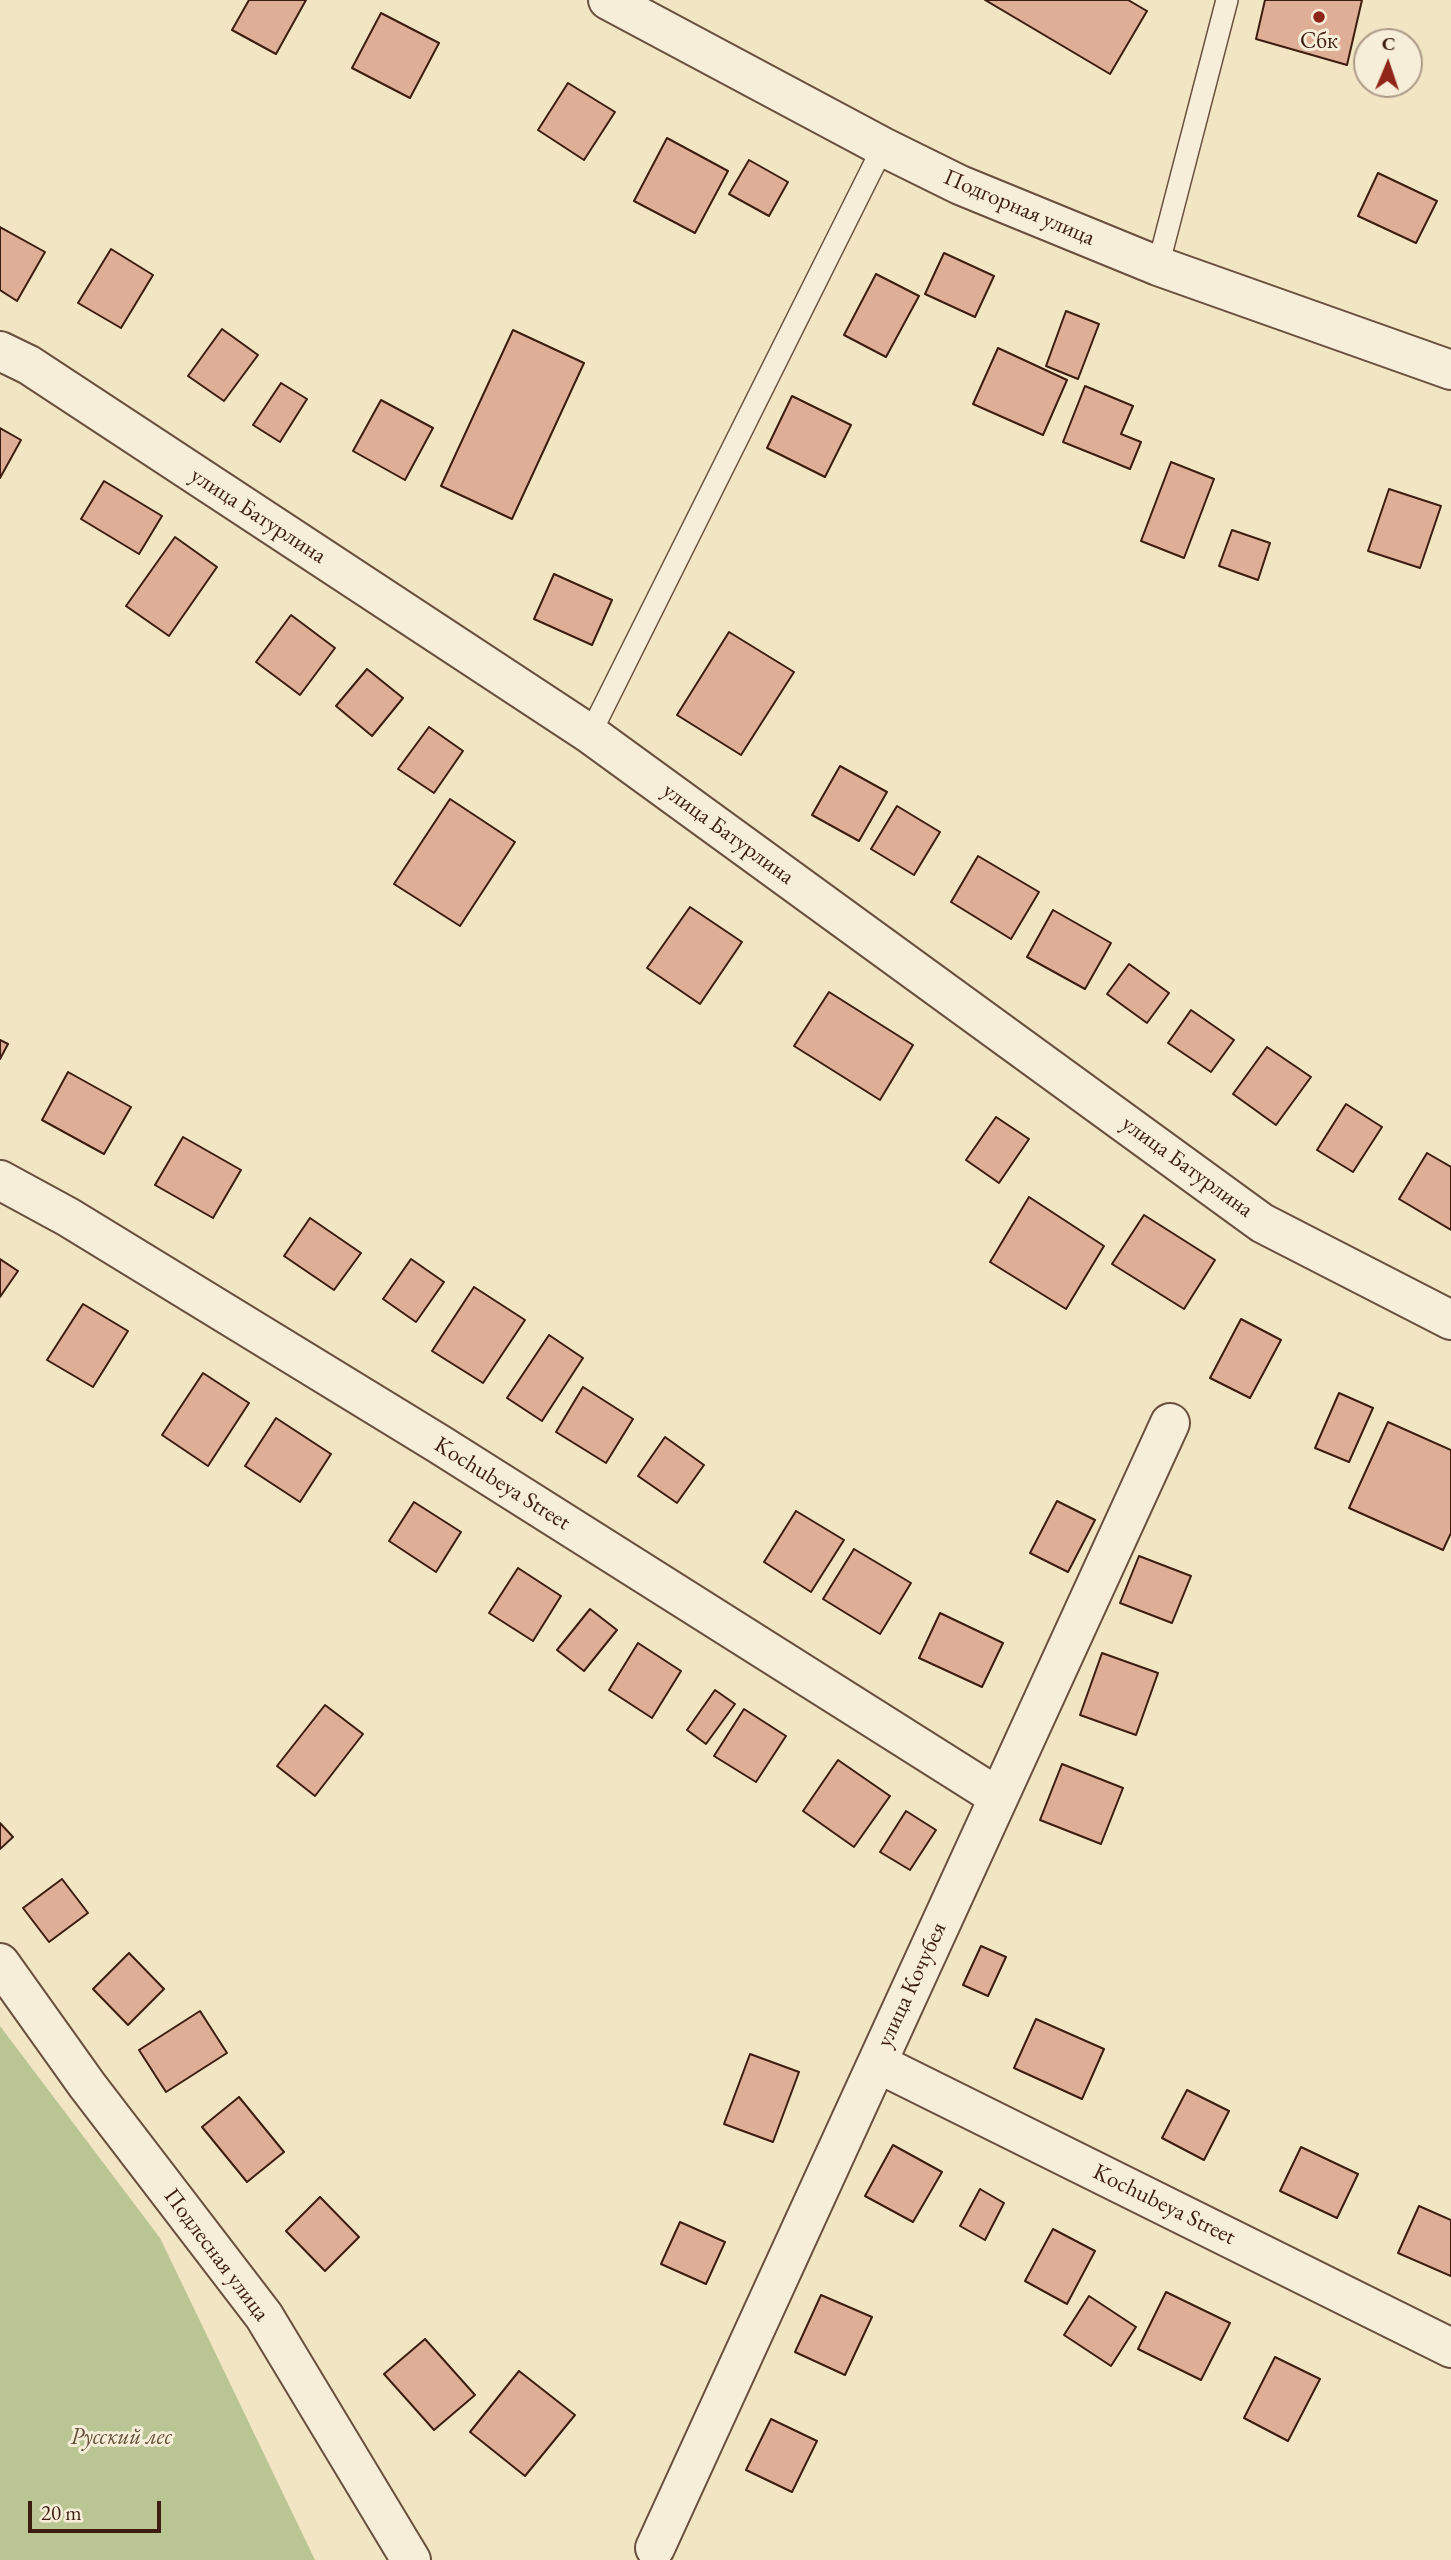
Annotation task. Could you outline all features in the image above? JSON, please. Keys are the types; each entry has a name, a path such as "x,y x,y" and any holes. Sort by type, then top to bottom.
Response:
{"street":[{"name":"Подгорная улица","path":"608,0 883,147 960,185 1158,266 1451,370"},
{"name":"улица Батурлина","path":"0,351 29,365 590,734 1262,1223 1451,1320"},
{"name":"Kochubeya Street","path":"0,1180 68,1217 439,1444 998,1797"},
{"name":"улица Кочубея","path":"655,2548 1170,1423"},
{"name":"Подлесная улица","path":"0,1963 87,2085 264,2316 411,2560"},
{"name":"Kochubeya Street","path":"877,2063 1451,2348"}],"lane":[{"path":"1158,266 1227,0"},
{"path":"590,734 883,147"}],"green space":[{"name":"Русский лес","path":"0,2026 160,2238 315,2560 0,2560"}],"building":[{"path":"249,0 306,0 276,54 232,30"},
{"path":"985,0 1128,0 1147,11 1110,74"},
{"path":"1265,0 1362,0 1356,28 1353,28 1347,65 1256,39"},
{"path":"381,13 439,43 410,98 352,68"},
{"path":"568,83 615,112 584,160 538,130"},
{"path":"667,138 728,171 695,233 634,201"},
{"path":"749,160 788,182 769,216 729,194"},
{"path":"1378,173 1437,201 1416,243 1358,216"},
{"path":"0,227 45,252 17,301 0,290"},
{"path":"111,249 153,275 121,328 78,303"},
{"path":"944,253 994,276 975,317 925,294"},
{"path":"876,274 919,296 886,357 844,335"},
{"path":"1066,311 1099,324 1078,379 1046,366"},
{"path":"222,329 258,355 224,401 188,376"},
{"path":"513,330 584,363 512,519 441,486"},
{"path":"998,348 1067,380 1043,435 973,404"},
{"path":"281,383 307,399 280,442 253,425"},
{"path":"1085,386 1133,406 1121,434 1141,442 1130,469 1063,442"},
{"path":"792,396 851,425 825,477 767,448"},
{"path":"381,400 433,428 405,480 353,451"},
{"path":"0,428 21,440 0,478"},
{"path":"1171,462 1214,479 1184,558 1141,541"},
{"path":"104,481 162,516 139,554 81,519"},
{"path":"1389,489 1441,506 1420,568 1368,551"},
{"path":"1232,530 1270,543 1258,580 1219,566"},
{"path":"175,537 217,567 169,636 126,606"},
{"path":"554,574 612,600 592,645 534,619"},
{"path":"291,615 335,648 300,695 256,662"},
{"path":"729,632 794,672 741,755 677,715"},
{"path":"367,669 403,698 372,736 336,706"},
{"path":"429,727 463,751 434,793 398,769"},
{"path":"840,766 887,792 859,841 812,815"},
{"path":"450,799 515,842 460,926 394,884"},
{"path":"897,806 940,832 914,875 871,849"},
{"path":"978,856 1039,892 1011,939 951,902"},
{"path":"690,907 742,942 700,1004 647,968"},
{"path":"1053,910 1111,943 1085,989 1027,957"},
{"path":"1129,964 1169,993 1147,1023 1107,994"},
{"path":"829,992 913,1045 880,1100 794,1046"},
{"path":"1191,1010 1234,1040 1211,1072 1168,1043"},
{"path":"0,1040 8,1044 0,1059"},
{"path":"1267,1047 1311,1077 1276,1125 1233,1094"},
{"path":"68,1072 131,1107 104,1154 42,1120"},
{"path":"1346,1104 1382,1127 1353,1172 1317,1150"},
{"path":"996,1117 1029,1139 999,1183 966,1160"},
{"path":"183,1137 241,1170 213,1218 155,1185"},
{"path":"1427,1153 1451,1167 1451,1230 1399,1199"},
{"path":"1029,1197 1104,1246 1066,1309 990,1262"},
{"path":"1144,1215 1215,1260 1184,1309 1112,1264"},
{"path":"310,1218 361,1253 334,1290 284,1256"},
{"path":"0,1259 18,1271 0,1297"},
{"path":"411,1259 444,1282 416,1322 383,1299"},
{"path":"474,1287 525,1320 483,1383 432,1351"},
{"path":"83,1304 128,1331 93,1387 47,1360"},
{"path":"1241,1319 1281,1340 1250,1398 1210,1378"},
{"path":"549,1335 583,1358 542,1421 507,1398"},
{"path":"203,1373 249,1403 208,1466 162,1435"},
{"path":"583,1387 633,1419 606,1463 556,1432"},
{"path":"1339,1393 1373,1408 1349,1462 1315,1448"},
{"path":"276,1418 331,1454 300,1502 245,1466"},
{"path":"1388,1422 1451,1450 1451,1533 1443,1550 1349,1508"},
{"path":"665,1437 704,1465 677,1503 638,1476"},
{"path":"1057,1501 1095,1520 1068,1572 1030,1553"},
{"path":"414,1502 461,1532 436,1572 389,1541"},
{"path":"796,1511 844,1540 811,1592 764,1562"},
{"path":"854,1549 911,1583 880,1634 823,1599"},
{"path":"1139,1556 1191,1576 1172,1623 1120,1603"},
{"path":"518,1568 561,1596 533,1641 489,1613"},
{"path":"590,1609 617,1630 584,1671 557,1650"},
{"path":"940,1613 1003,1643 982,1687 919,1658"},
{"path":"638,1643 681,1671 652,1718 609,1690"},
{"path":"1102,1653 1158,1673 1136,1735 1080,1715"},
{"path":"715,1690 735,1704 706,1744 687,1730"},
{"path":"325,1705 363,1734 315,1796 277,1766"},
{"path":"744,1709 786,1736 756,1782 714,1756"},
{"path":"838,1760 890,1796 854,1847 803,1811"},
{"path":"1062,1764 1123,1788 1101,1844 1040,1820"},
{"path":"906,1811 936,1830 910,1870 880,1852"},
{"path":"0,1823 13,1837 0,1849"},
{"path":"62,1879 88,1913 49,1942 23,1908"},
{"path":"981,1946 1006,1957 988,1996 963,1985"},
{"path":"129,1953 164,1989 128,2025 93,1989"},
{"path":"200,2011 227,2053 166,2092 139,2050"},
{"path":"1036,2019 1104,2049 1082,2099 1014,2068"},
{"path":"750,2054 799,2072 773,2142 724,2124"},
{"path":"1187,2090 1229,2111 1204,2160 1162,2138"},
{"path":"239,2097 284,2152 247,2182 202,2127"},
{"path":"893,2145 942,2172 913,2222 865,2196"},
{"path":"1301,2147 1358,2174 1337,2218 1280,2191"},
{"path":"980,2189 1004,2203 985,2240 960,2226"},
{"path":"320,2197 359,2237 325,2271 286,2231"},
{"path":"1419,2206 1451,2220 1451,2276 1398,2253"},
{"path":"680,2222 725,2242 706,2284 661,2264"},
{"path":"1053,2229 1095,2251 1067,2304 1025,2281"},
{"path":"1166,2292 1230,2323 1201,2380 1138,2349"},
{"path":"821,2295 872,2317 845,2375 795,2352"},
{"path":"1089,2296 1136,2327 1111,2366 1064,2335"},
{"path":"425,2339 475,2395 434,2430 384,2374"},
{"path":"1275,2357 1320,2379 1288,2441 1244,2418"},
{"path":"519,2371 575,2415 525,2476 470,2432"},
{"path":"771,2419 817,2441 792,2492 746,2470"}],"place":[{"name":"Сбк","path":"1319,17"}]}
